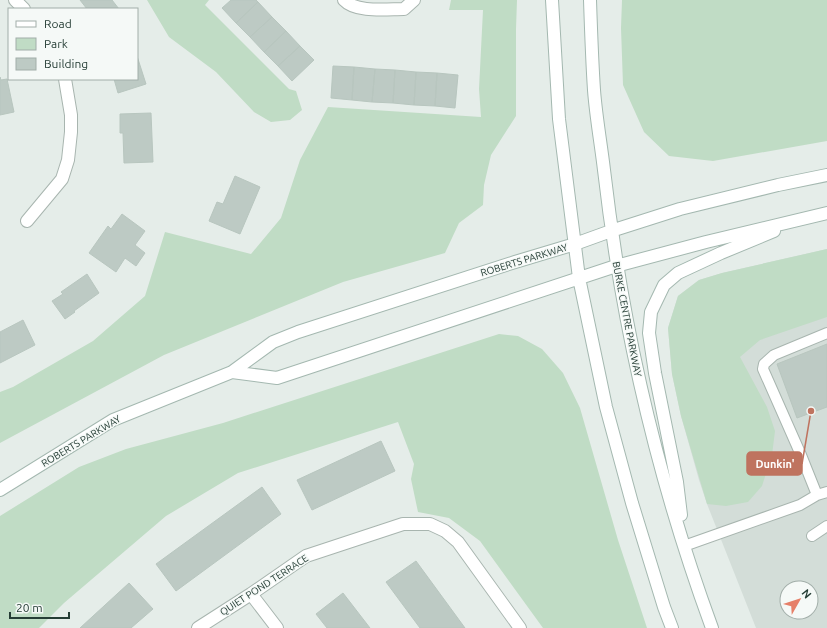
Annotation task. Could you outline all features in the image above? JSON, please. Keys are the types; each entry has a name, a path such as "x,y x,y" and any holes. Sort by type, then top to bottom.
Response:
{"main road":[{"path":"15,0 23,8"},
{"path":"344,0 346,3 362,9 404,9 414,0"},
{"path":"552,0 559,119 579,278 610,422 632,502 664,607 672,628"},
{"name":"BURKE CENTRE PARKWAY","path":"590,0 594,91 616,266 636,365 655,444 684,546 712,628"},
{"path":"27,221 62,179 68,160 71,115 64,80"},
{"name":"ROBERTS PARKWAY","path":"0,490 113,420 232,372 273,342 298,332 680,209 778,185 827,175"},
{"name":"ROBERTS PARKWAY","path":"232,372 277,378 616,266 706,242 827,213"},
{"path":"684,546 677,482 649,333 651,312 656,299 664,285 678,273 721,252 814,215"},
{"name":"QUIET POND TERRACE","path":"198,628 306,556 403,524 430,524 445,531 458,542 520,628"},
{"path":"251,594 277,628"}],"lane":[{"path":"817,495 763,369 764,364 774,355 827,333"},
{"path":"684,546 800,505 817,495 827,492"},
{"path":"812,536 827,526"},
{"path":"812,536 827,530"},
{"path":"812,536 827,534"}],"shaded area":[{"path":"827,249 827,628 756,628 707,504 681,416 672,374 668,328 678,296 699,280 722,273"}],"green space":[{"path":"147,0 209,0 205,5 289,89 296,91 302,110 290,120 271,122 254,112 216,72 169,37"},
{"path":"451,0 517,0 516,116 491,155 484,185 483,205 459,223 445,253 343,282 164,355 0,443 0,392 13,387 93,341 145,296 165,232 251,254 281,218 300,160 328,107 481,117 479,89 483,10 449,10"},
{"path":"622,0 827,0 827,141 713,161 669,156 644,132 623,85 621,28"},
{"path":"827,249 827,317 760,340 740,357 767,407 775,431 772,455 762,486 748,502 726,506 707,504 681,416 672,374 668,328 678,296 699,280 722,273"},
{"path":"499,334 518,336 542,349 563,373 580,408 618,540 647,628 543,628 480,541 449,518 418,512 411,479 414,464 398,422 238,473 166,516 64,603 39,628 0,628 0,516 79,467 126,449 223,423"}],"building":[{"path":"80,0 112,0 118,8 86,8"},
{"path":"231,0 256,0 258,2 236,23 222,8"},
{"path":"258,2 272,17 250,37 236,23"},
{"path":"272,17 286,31 264,52 250,37"},
{"path":"286,31 300,46 278,66 264,52"},
{"path":"300,46 314,60 292,81 278,66"},
{"path":"138,59 146,84 118,93 114,80 138,80"},
{"path":"333,66 354,67 352,100 331,98"},
{"path":"354,67 375,69 372,102 352,100"},
{"path":"375,69 395,70 393,103 372,102"},
{"path":"395,70 416,72 414,105 393,103"},
{"path":"416,72 437,73 435,106 414,105"},
{"path":"437,73 458,75 455,108 435,106"},
{"path":"0,77 1,80 7,79 14,112 0,115"},
{"path":"151,113 153,162 124,163 123,133 120,133 120,114"},
{"path":"235,176 260,187 240,234 209,221 217,202 223,204"},
{"path":"122,214 145,231 135,245 145,253 136,266 125,258 116,272 89,253 108,226 111,229"},
{"path":"87,274 99,293 65,319 52,301 63,294 61,292"},
{"path":"23,320 35,345 0,363 0,332"},
{"path":"827,344 827,407 797,418 777,364"},
{"path":"381,441 395,471 312,510 297,480"},
{"path":"262,487 281,514 176,591 156,564"},
{"path":"416,561 465,628 420,628 386,582"},
{"path":"129,583 153,609 131,628 80,628"},
{"path":"343,593 370,628 327,628 316,614"}],"place":[{"name":"Dunkin'","path":"811,411"}]}
